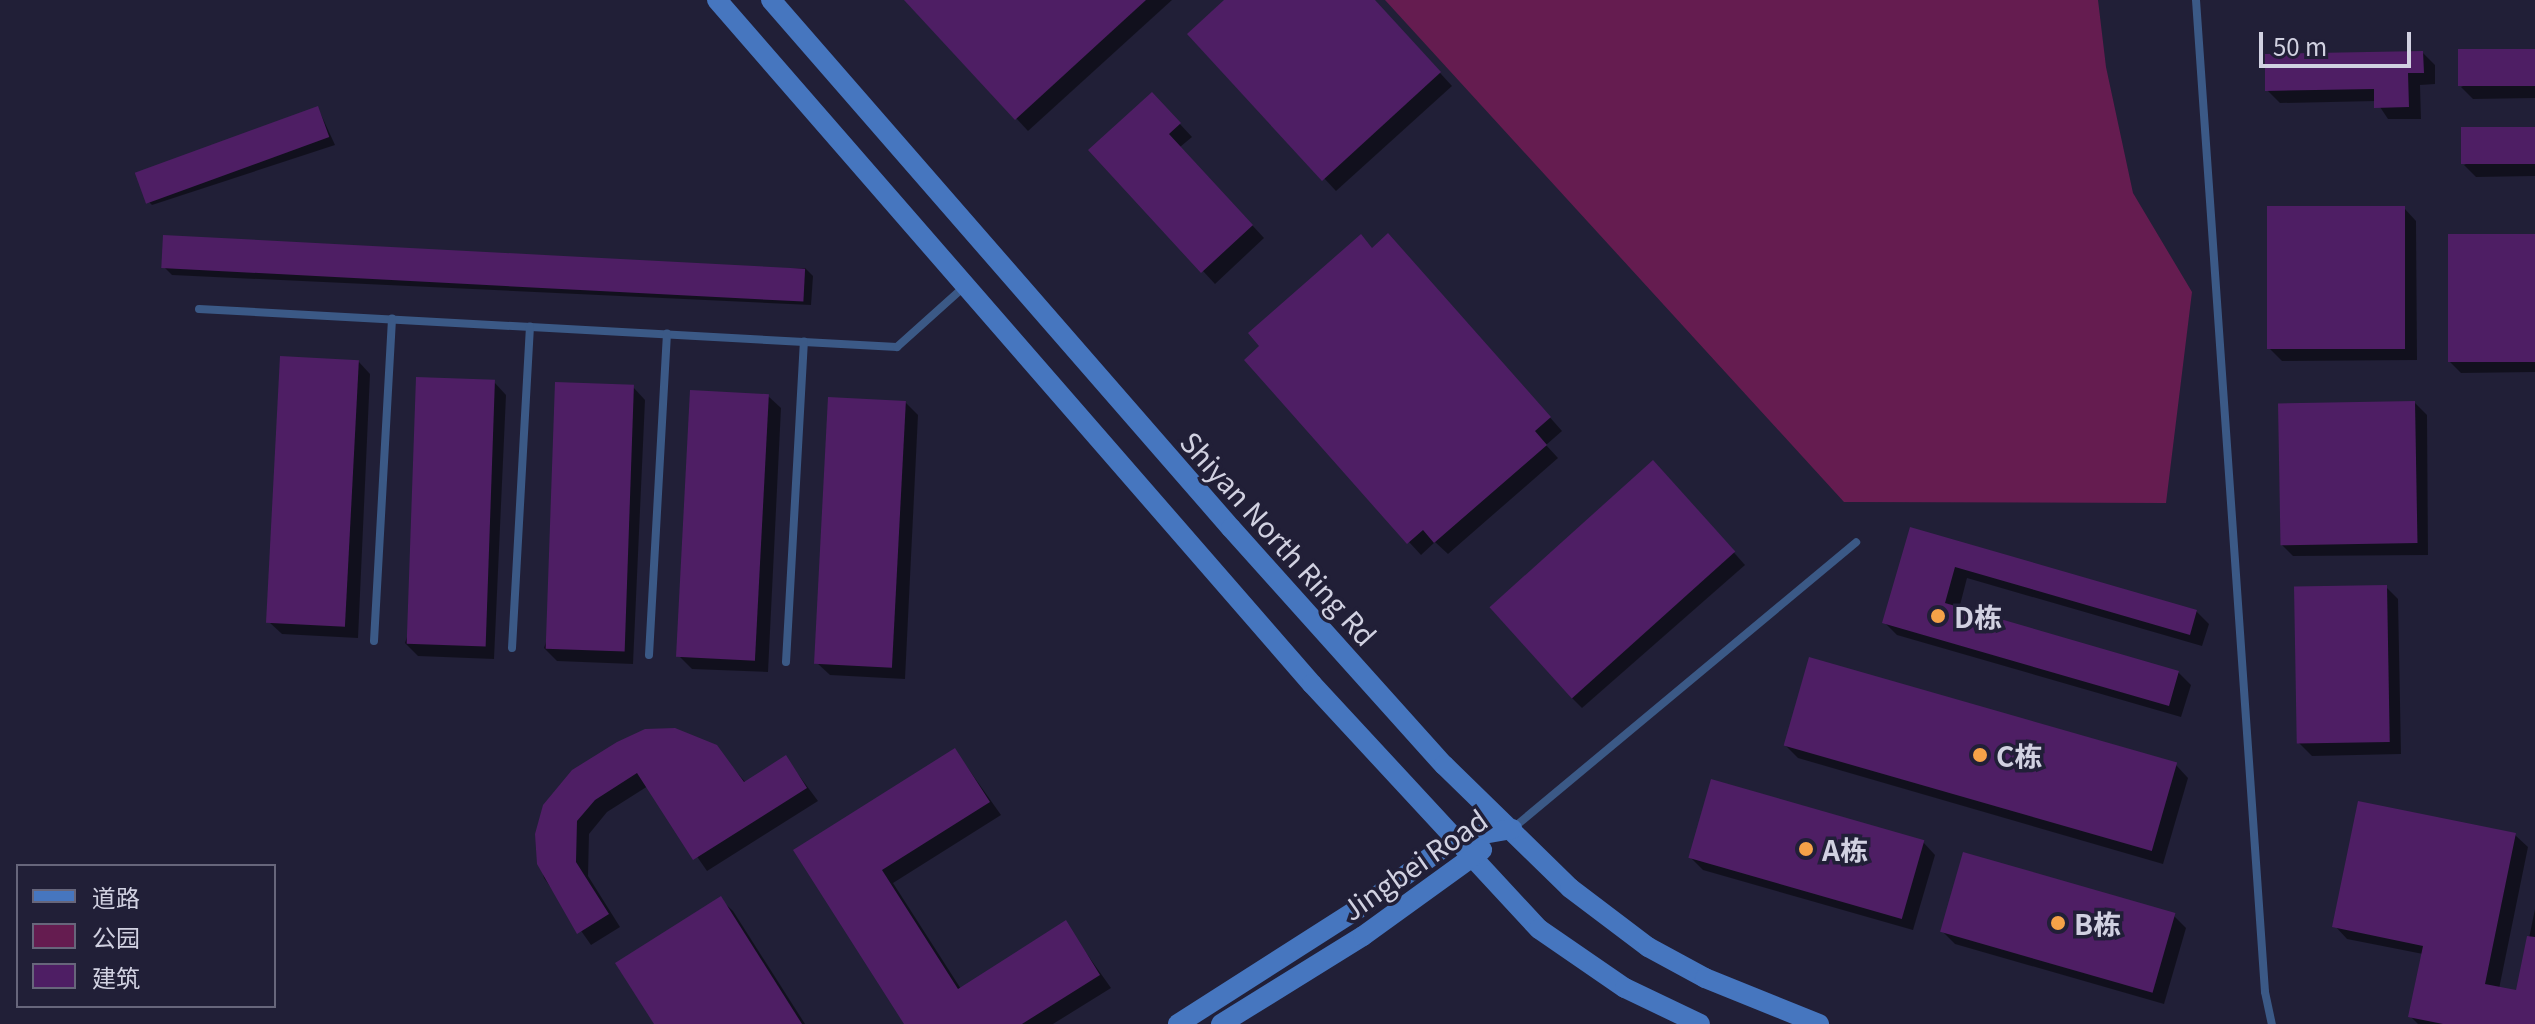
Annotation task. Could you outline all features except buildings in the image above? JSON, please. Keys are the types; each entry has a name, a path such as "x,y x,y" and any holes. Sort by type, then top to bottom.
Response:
{"main road":[{"path":"717,0 1302,672 1539,929 1625,988 1700,1024"},
{"name":"Shiyan North Ring Rd","path":"771,0 1241,540 1444,765 1570,888 1648,947 1705,978 1819,1024"},
{"name":"Jingbei Road","path":"1178,1024 1366,904 1455,839 1512,829"},
{"name":"Jingbei Road","path":"1221,1024 1363,936 1512,829"}],"lane":[{"path":"2196,0 2264,977 2272,1024"},
{"path":"199,309 897,347 967,285"},
{"path":"374,641 392,319"},
{"path":"512,648 530,327"},
{"path":"649,655 667,334"},
{"path":"786,662 804,342"},
{"path":"1512,829 1856,542"}],"green space":[{"path":"1385,0 2098,0 2106,67 2133,193 2192,292 2166,503 1844,502"}],"place":[{"name":"D栋","path":"1938,616"},
{"name":"C栋","path":"1980,755"},
{"name":"A栋","path":"1806,849"},
{"name":"B栋","path":"2058,923"}]}
